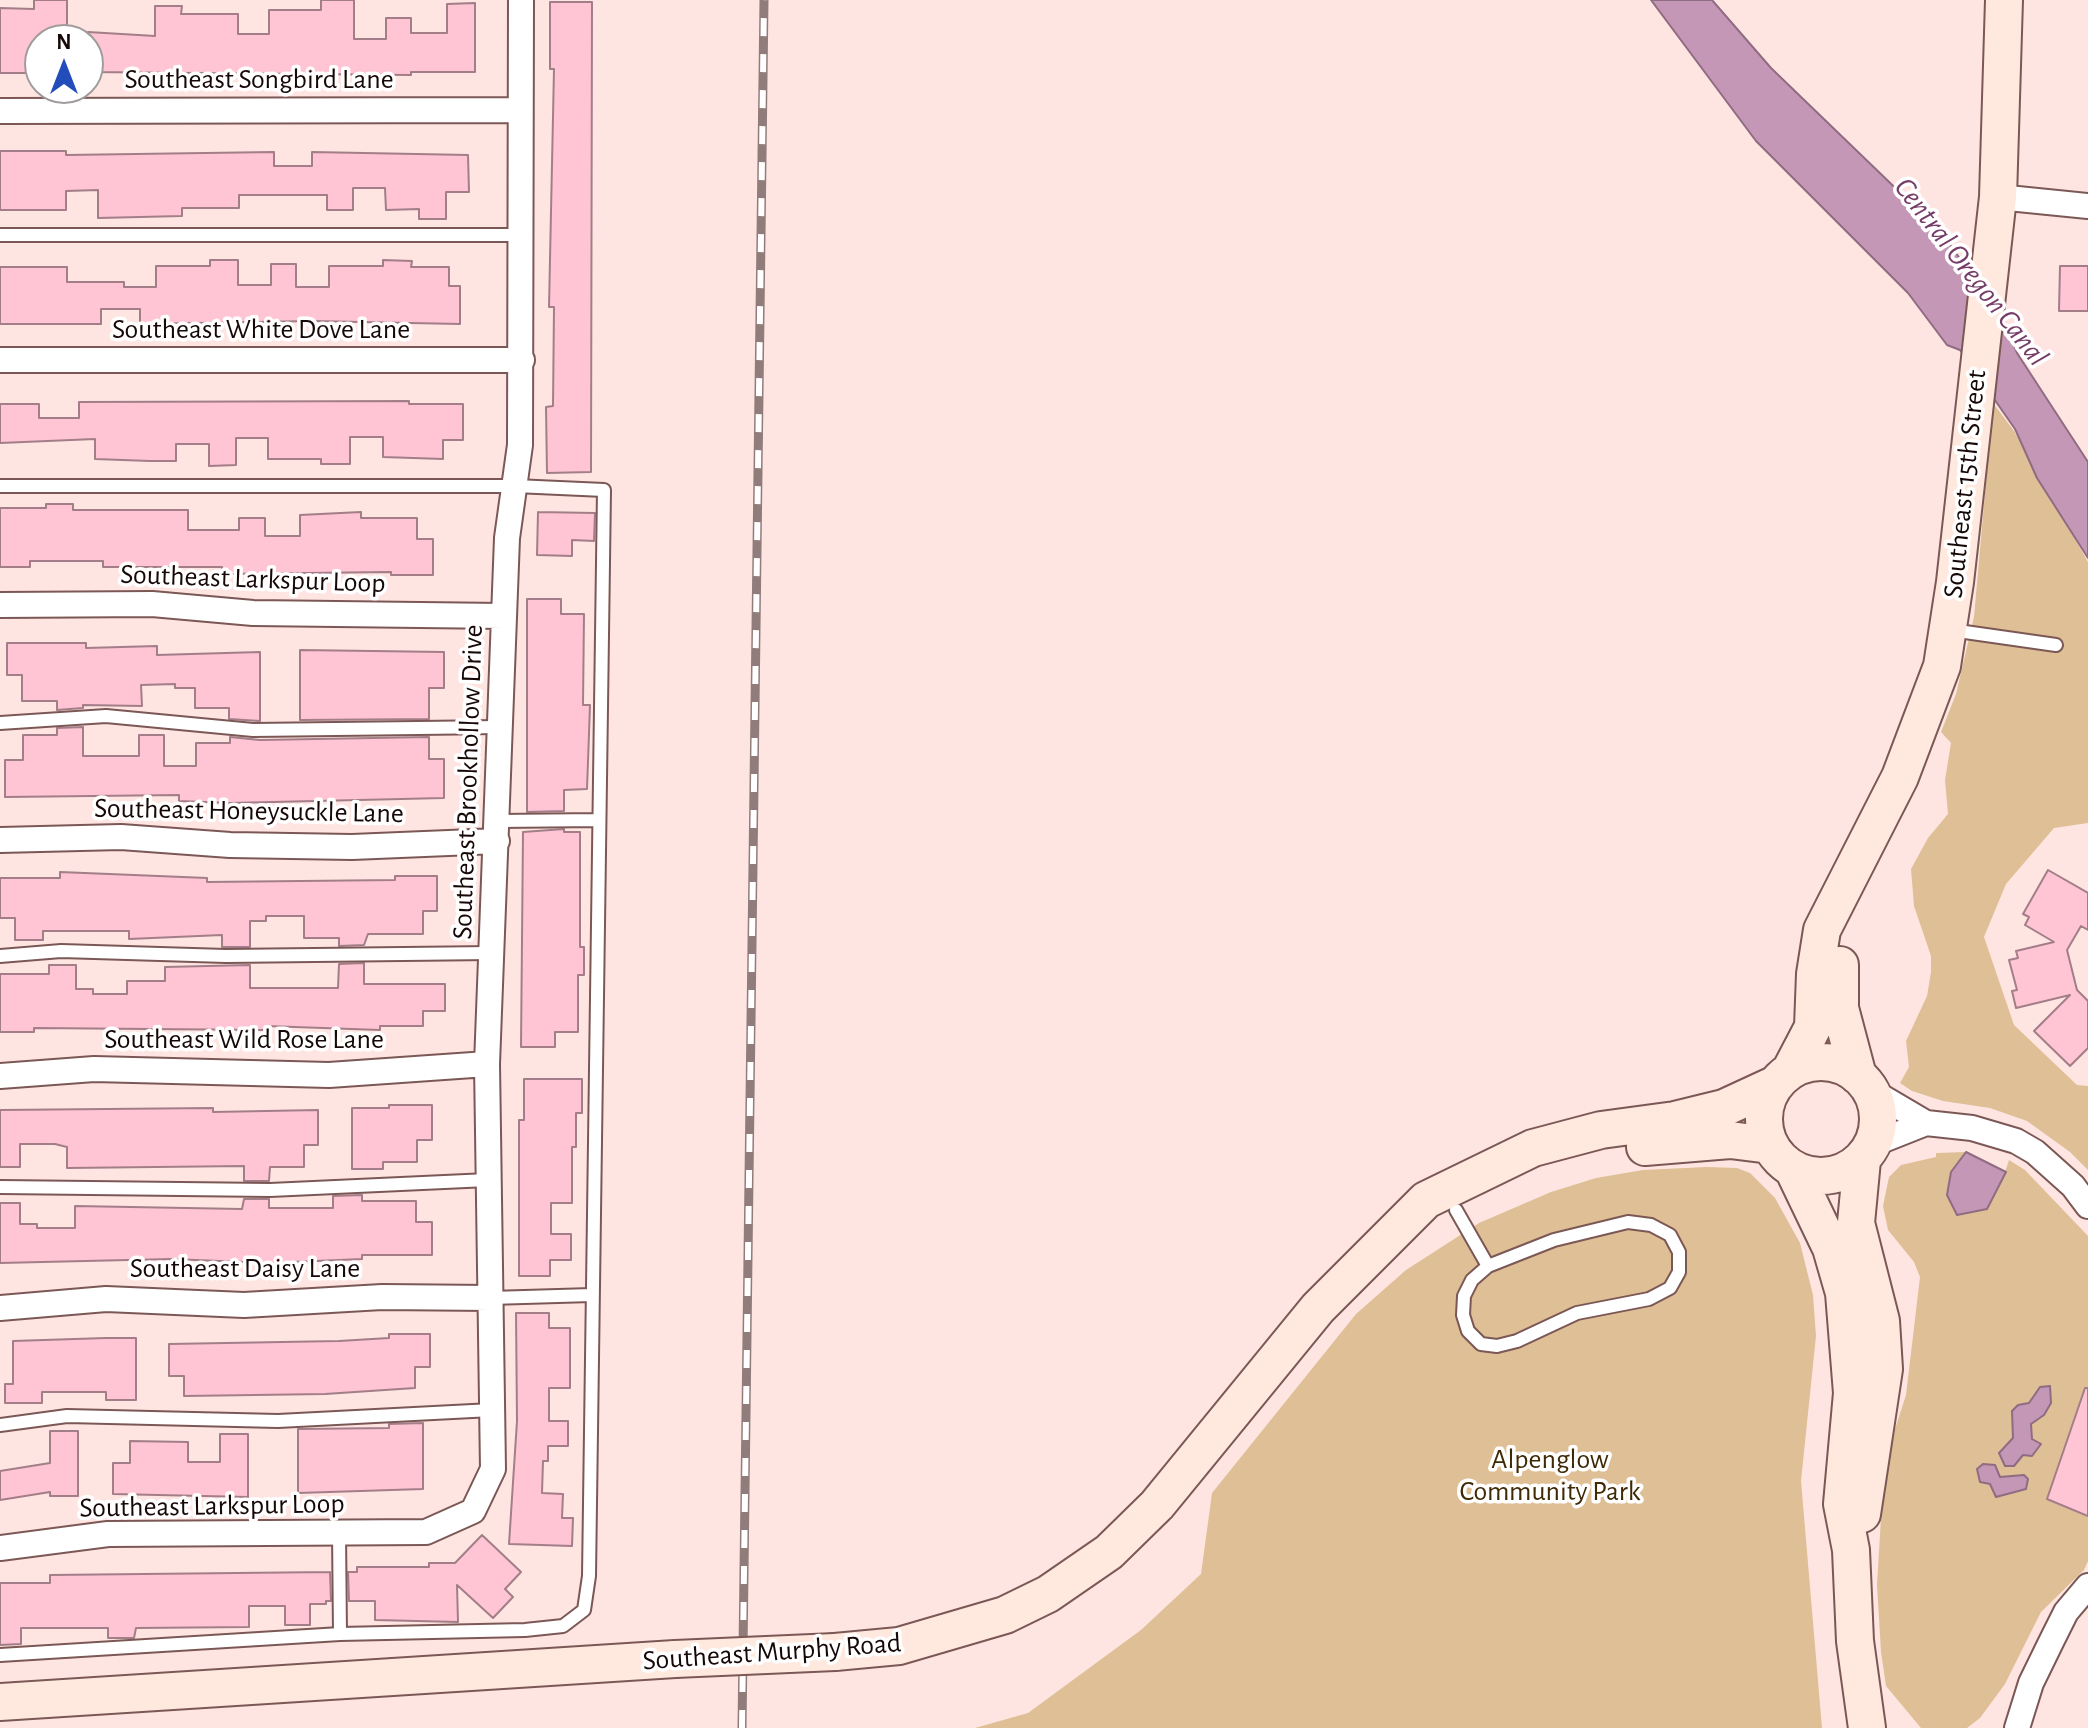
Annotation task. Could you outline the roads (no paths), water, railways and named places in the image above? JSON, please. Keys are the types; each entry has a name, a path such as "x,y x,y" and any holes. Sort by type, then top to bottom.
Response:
{"main road":[{"name":"Southeast 15th Street","path":"1783,1078 1813,1027 1815,974 1822,930 1841,899 1923,725 1942,666 1998,197 2004,0"},
{"name":"Southeast 15th Street","path":"1841,899 1840,1008 1864,1083"},
{"path":"1851,1550 1865,1504 1884,1369 1881,1321 1856,1223 1867,1152 1878,1126 1877,1107 1864,1083 1842,1066 1807,1064 1783,1078 1764,1114 1782,1157 1831,1248 1844,1293 1852,1393 1842,1504 1851,1550 1855,1641 1867,1728"},
{"name":"Southeast Murphy Road","path":"0,1702 675,1659 835,1652 899,1646 1005,1615 1048,1594 1109,1552 1157,1505 1318,1308 1426,1200 1533,1148 1601,1130 1675,1120 1724,1108 1783,1078"},
{"name":"Southeast Murphy Road","path":"1383,1243 1434,1223 1485,1193 1542,1171 1609,1152 1691,1141 1735,1140 1782,1157"},
{"path":"1782,1157 1810,1175 1829,1176 1847,1170 1867,1152"}],"street":[{"name":"Southeast Brookhollow Drive","path":"426,1532 473,1511 493,1469 487,1064 498,831 503,616 520,445 521,0"},
{"name":"Southeast Songbird Lane","path":"0,111 519,110"},
{"path":"1998,197 2088,206"},
{"name":"Southeast White Dove Lane","path":"0,360 522,360"},
{"name":"Southeast Larkspur Loop","path":"0,605 152,604 253,613 503,616"},
{"name":"Southeast Honeysuckle Lane","path":"0,840 121,837 230,845 352,847 498,831"},
{"name":"Southeast Wild Rose Lane","path":"0,1076 94,1069 329,1075 487,1064"},
{"path":"1864,1083 1926,1123 1972,1128 2016,1141 2035,1152 2073,1186 2088,1206"},
{"path":"1867,1152 1926,1123"},
{"name":"Southeast Daisy Lane","path":"0,1308 106,1299 244,1305 382,1297 490,1298"},
{"name":"Southeast Larkspur Loop","path":"0,1548 108,1534 426,1532"},
{"path":"2017,1728 2031,1683 2066,1612 2088,1586"}],"lane":[{"path":"0,235 520,235"},
{"path":"0,486 515,486 604,490 589,1576 584,1610 563,1626 525,1630 340,1634 0,1655"},
{"path":"1948,630 2056,645"},
{"path":"0,723 106,716 253,730 500,727"},
{"path":"498,831 599,820"},
{"path":"0,956 61,951 226,956 492,953"},
{"path":"0,1187 270,1190 488,1180"},
{"path":"1456,1210 1488,1266"},
{"path":"1628,1222 1651,1225 1670,1235 1679,1252 1679,1272 1670,1288 1649,1299 1577,1313 1517,1341 1497,1346 1481,1344 1468,1331 1463,1315 1464,1296 1472,1280 1488,1266 1554,1240 1628,1222"},
{"path":"490,1298 592,1295"},
{"path":"0,1425 67,1416 278,1421 492,1410"},
{"path":"339,1532 340,1634"}],"railway":[{"path":"742,1728 764,0"}],"water label":[{"name":"Central Oregon Canal","path":"1971,272"}],"park label":[{"name":"Alpenglow Community Park","path":"1550,1476"}]}
